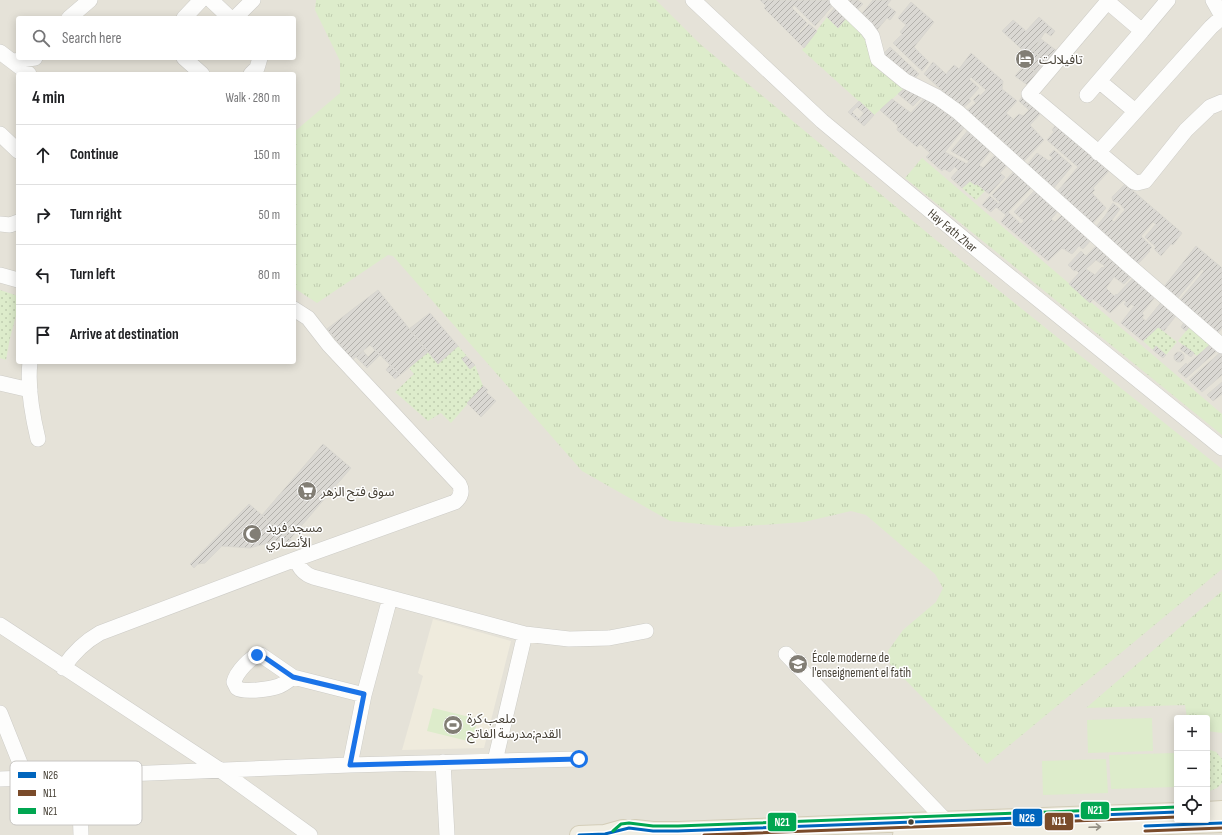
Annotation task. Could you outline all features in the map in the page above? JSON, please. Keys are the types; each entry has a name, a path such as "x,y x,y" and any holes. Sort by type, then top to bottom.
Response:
{"main road":[{"path":"579,835 1174,812"},
{"path":"902,835 1215,820"}],"street":[{"path":"71,16 90,0"},
{"path":"186,16 201,0"},
{"path":"210,0 228,16"},
{"path":"237,16 253,0"},
{"name":"Hay Fath Zhar","path":"693,0 822,121 987,258 1222,448"},
{"path":"836,0 867,29 872,36 878,59 905,81 937,97 958,112 1126,263 1222,346"},
{"path":"1087,95 1168,0"},
{"path":"1098,153 1211,27 1222,17 1213,0"},
{"path":"1142,31 1108,1 1029,94 1098,153 1137,183 1145,181 1186,130 1210,107 1222,102"},
{"path":"0,52 28,72"},
{"path":"14,61 21,60"},
{"path":"186,60 200,72"},
{"path":"253,72 257,68 259,60"},
{"path":"1100,81 1135,111"},
{"path":"0,134 16,150"},
{"path":"0,224 10,225 16,223"},
{"path":"0,275 16,279"},
{"path":"63,668 72,654 100,633 296,559 455,502 460,497 462,490 459,484 329,345 308,318 296,310"},
{"path":"30,364 30,390 33,419 38,439"},
{"path":"3,387 30,390"},
{"path":"296,559 300,569 308,576 525,634 569,640 609,638 646,631"},
{"path":"350,765 364,694 390,598"},
{"path":"0,625 63,668 220,770 310,835"},
{"path":"495,761 525,634"},
{"path":"786,654 945,820"},
{"path":"293,677 364,694"},
{"path":"0,713 19,761"},
{"path":"142,773 350,765 579,759"},
{"path":"443,762 447,835"},
{"path":"0,779 10,779"},
{"path":"81,825 82,835"}],"shaded area":[{"path":"0,0 1222,0 1222,835 0,835"},
{"path":"433,619 511,641 484,748 402,750 423,676 418,673"}],"green space":[{"path":"316,0 656,0 700,44 937,241 1222,469 1222,569 987,764 890,664 888,651 903,630 936,602 943,588 935,574 866,515 851,511 804,522 731,527 670,521 582,471 393,256 388,255 317,303 296,289 296,130 340,93 340,61 315,10"},
{"path":"827,17 847,17 907,86 874,115 802,50"},
{"path":"922,158 1222,414 1222,435 905,178"},
{"path":"970,181 975,185 977,184 985,191 976,200 962,188"},
{"path":"0,290 16,295 16,316 6,360 0,358"},
{"path":"1191,325 1212,343 1197,356 1178,341"},
{"path":"1158,327 1177,342 1166,355 1156,347 1153,350 1143,341"},
{"path":"458,346 475,365 483,386 451,423 441,413 428,421 395,392 414,374 409,368 428,352 438,363"},
{"path":"1222,591 1222,733 1210,731 1210,715 1187,715 1185,705 1086,708"},
{"name":"ملعب كرة القدم;مدرسة الفاتح","path":"433,708 478,719 472,742 427,731"},
{"path":"1152,718 1153,751 1088,753 1087,720"},
{"path":"1210,750 1216,752 1222,759 1222,783 1217,788 1210,791"},
{"path":"1174,753 1174,787 1111,789 1109,755"},
{"path":"1106,759 1108,793 1043,795 1042,761"}],"building":[{"path":"760,0 830,0 834,4 815,26 794,5 792,8 807,23 799,32 800,33 809,24 817,31 804,48 764,8 766,6"},
{"path":"845,0 858,0 863,4 856,11"},
{"path":"873,0 891,0 887,5 896,12 890,20 887,18 876,31 860,16"},
{"path":"911,2 934,22 914,47 929,62 922,71 893,43 902,34 900,32 906,25 898,18"},
{"path":"836,6 847,17 838,28 827,17"},
{"path":"1039,17 1049,26 1029,56 1002,31 1013,20 1026,31"},
{"path":"1049,26 1055,31 1051,36 1045,32"},
{"path":"1041,39 1057,51 1048,62 1033,51"},
{"path":"890,47 919,74 912,81 883,54"},
{"path":"1033,51 1048,62 1038,74 1025,64"},
{"path":"971,53 1003,81 1002,89 1017,101 1006,113 1013,119 995,137 966,111 976,103 973,100 986,90 971,77 969,79 979,88 969,99 971,101 963,108 924,74 933,62 946,74 954,65 959,69"},
{"path":"1025,64 1038,74 1029,86 1015,76"},
{"path":"907,86 924,95 913,106 898,94"},
{"path":"926,96 967,124 945,152 967,164 969,161 951,151 969,129 992,149 979,165 983,168 997,153 1009,163 1000,173 1005,177 989,194 977,184 975,185 970,181 962,188 951,178 958,170 955,167 950,172 944,169 942,171 926,157 930,153 920,144 917,147 897,130 898,126 880,110 892,99 911,113"},
{"path":"1022,97 1041,113 1030,125 1044,140 1024,161 995,137 1019,114 1023,116 1029,110 1019,101"},
{"path":"859,101 874,115 864,126 848,112","holes":["857,107 864,113 859,119 852,112"]},
{"path":"1056,125 1109,171 1093,188 1095,190 1092,193 1106,208 1092,224 1056,193 1078,167 1047,140 1054,132 1052,130"},
{"path":"1054,150 1072,166 1053,189 1028,164 1037,153 1049,161 1053,158 1049,155"},
{"path":"1015,170 1033,186 1008,212 1021,224 1024,221 1014,212 1036,189 1059,210 1051,219 1055,222 1064,213 1092,239 1083,249 1079,246 1072,254 1062,248 1048,261 1001,222 1006,215 996,207 991,212 982,205 990,196 999,204 1000,203 992,195"},
{"path":"1125,184 1182,233 1173,245 1171,244 1161,256 1154,249 1156,247 1145,237 1156,224 1153,222 1141,236 1152,247 1138,264 1096,227 1113,203 1120,209 1112,220 1114,222 1125,210 1119,203 1113,201 1112,197"},
{"path":"1097,245 1132,276 1124,284 1114,277 1106,288 1114,296 1116,294 1117,295 1133,278 1155,297 1142,313 1144,315 1142,318 1146,321 1163,300 1178,313 1164,331 1158,327 1143,341 1121,323 1134,306 1131,304 1128,308 1124,304 1126,302 1124,300 1110,313 1093,299 1090,303 1069,284 1079,273 1076,270 1074,271 1068,265 1081,251 1086,256","holes":["1096,260 1105,266 1103,268 1102,267 1095,275 1086,269"]},
{"path":"1196,246 1222,268 1222,328 1218,333 1179,301 1204,271 1202,269 1177,299 1163,288"},
{"path":"378,290 428,352 400,375 370,345 352,360 327,329"},
{"path":"430,313 458,346 438,364 409,329"},
{"path":"1185,321 1191,325 1186,331 1181,327"},
{"path":"1212,343 1219,349 1186,378 1178,371 1186,363 1187,365"},
{"path":"1183,345 1194,353 1191,357 1180,349"},
{"path":"1156,346 1166,355 1163,358 1153,350"},
{"path":"375,350 380,355 367,368 356,357 363,351 368,357"},
{"path":"1222,351 1222,375 1202,392 1189,380"},
{"path":"1177,352 1181,352 1183,353 1183,361 1177,362 1174,359 1174,355"},
{"path":"466,356 475,365 470,369 462,359"},
{"path":"390,365 400,375 395,379 386,370"},
{"path":"1222,382 1222,394 1213,401 1207,395"},
{"path":"483,386 488,390 486,392 496,401 481,417 467,403"},
{"name":"سوق فتح الزهر","path":"323,444 351,468 290,539 262,515"},
{"name":"مسجد فريد الأنصاري","path":"249,504 291,540 286,546 278,540 250,548 222,546 205,563 198,564 194,568 190,564"}],"transit line":[{"name":"N21","path":"613,831 621,824 629,823 653,826 678,826 1174,807"},
{"name":"N26","path":"579,835 605,834 629,828 653,831 678,831 1174,812"},
{"name":"N11","path":"704,835 1174,817"},
{"name":"N26","path":"1145,826 1222,823"},
{"name":"N11","path":"1145,831 1222,828"}],"place":[{"name":"تافيلالت","path":"1025,59"},
{"name":"سوق فتح الزهر","path":"307,491"},
{"name":"مسجد فريد الأنصاري","path":"252,534"},
{"name":"École moderne de l'enseignement el fatih","path":"798,664"},
{"name":"ملعب كرة القدم;مدرسة الفاتح","path":"453,725"}],"route":[{"path":"257,655 260,654 293,677 364,694 350,765 579,759"}]}
